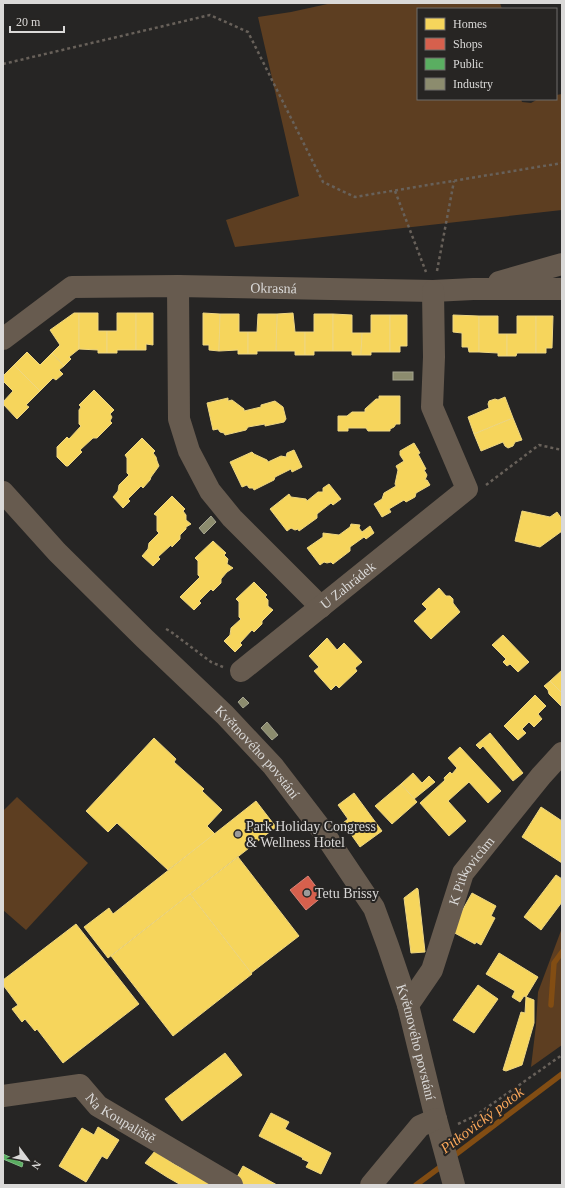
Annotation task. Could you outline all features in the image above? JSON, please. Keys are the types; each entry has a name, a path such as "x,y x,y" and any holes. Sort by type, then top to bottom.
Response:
{"street":[{"path":"473,289 562,264"},
{"name":"Okrasná","path":"3,338 72,287 178,286 433,291 473,289 562,289"},
{"name":"U Zahrádek","path":"178,286 179,419 190,451 210,491 232,518 321,607 467,489"},
{"path":"433,291 434,357 432,407 467,489"},
{"name":"Květnového povstání","path":"3,492 57,552 225,715 273,766 319,826 374,908 408,1005 437,1126 452,1180"},
{"path":"245,668 321,607"},
{"name":"K Pitkovicům","path":"408,1005 432,970 463,873 540,776 562,752"},
{"name":"Na Koupaliště","path":"3,1096 80,1085 98,1106 232,1185"},
{"path":"371,1185 420,1126 437,1126"}],"path":[{"path":"3,64 210,15 248,32 323,182 355,197 562,163"},
{"path":"433,291 454,181"},
{"path":"394,191 433,291"},
{"path":"467,489 484,487 539,445 562,450"},
{"path":"144,638 152,631 160,627 170,631 211,662 221,667 245,668"},
{"path":"437,1126 475,1116 562,1055"}],"shaded area":[{"path":"332,3 500,3 502,8 417,8 417,100 521,100 522,102 531,103 536,100 557,100 557,95 562,94 562,210 235,247 226,220 299,196 258,17 291,12"},
{"path":"17,797 88,863 26,930 3,910 3,811"},
{"path":"562,928 562,1045 531,1067 538,992"}],"building: Homes":[{"path":"74,313 79,313 79,349 69,357 71,359 64,366 52,353 60,345 50,330"},
{"path":"79,313 98,313 98,331 107,331 107,353 98,353 98,350 79,349"},
{"path":"117,313 136,313 136,350 117,350 117,353 107,353 107,331 117,331"},
{"path":"136,313 153,313 153,345 146,344 146,350 136,350"},
{"path":"203,313 220,314 219,351 209,350 209,345 203,345"},
{"path":"293,313 295,332 305,332 305,355 295,355 295,351 276,351 277,314"},
{"path":"220,314 239,314 239,332 248,332 248,354 238,354 238,350 219,351"},
{"path":"258,314 277,314 276,351 257,351 257,354 248,354 248,332 257,332"},
{"path":"314,314 333,314 333,351 314,351 314,355 305,355 305,332 314,332"},
{"path":"333,314 352,315 352,333 362,333 361,355 352,355 352,351 333,351"},
{"path":"371,315 390,315 390,352 371,352 371,355 361,355 362,333 371,333"},
{"path":"390,315 407,315 407,346 400,346 400,352 390,352"},
{"path":"453,315 479,316 479,352 469,352 468,347 462,347 462,333 453,332"},
{"path":"479,316 498,316 498,334 507,334 507,356 498,356 498,353 479,352"},
{"path":"517,316 536,316 536,353 517,353 516,356 507,356 507,334 517,334"},
{"path":"536,316 553,316 552,348 546,348 546,353 536,353"},
{"path":"27,352 40,365 52,353 64,366 59,370 63,374 56,380 53,378 40,391 14,365"},
{"path":"14,365 40,391 26,405 29,407 17,419 3,404 3,402 13,391 3,381 3,376"},
{"path":"94,390 114,410 110,414 112,417 110,421 112,423 97,438 93,438 80,450 82,452 68,466 66,466 57,457 57,447 67,437 69,439 81,426 79,424 79,410 81,407 79,405"},
{"path":"379,396 400,396 400,424 396,424 390,429 390,431 368,431 366,428 348,428 348,431 338,431 338,416 347,416 352,412 365,412 365,409 376,399 379,399"},
{"path":"505,397 513,418 474,434 468,417 489,408 489,401 495,399 498,400"},
{"path":"228,398 228,401 232,400 244,409 244,411 261,407 261,405 275,401 283,407 286,419 284,422 265,426 265,424 248,427 246,430 225,435 218,429 213,430 207,403"},
{"path":"513,418 522,440 515,442 513,446 508,448 503,442 481,451 474,434"},
{"path":"142,438 155,451 153,453 159,466 150,480 143,488 141,486 128,499 130,501 123,508 113,497 118,491 119,485 129,475 127,473 127,458 125,455"},
{"path":"414,443 420,453 418,454 426,469 424,470 427,475 425,480 427,480 430,485 416,493 415,497 406,502 404,500 389,509 391,512 382,517 374,504 382,499 384,493 396,486 395,484 398,470 396,466 404,461 400,455 400,451"},
{"path":"294,450 302,467 292,472 291,469 254,490 253,488 249,488 247,485 242,487 230,462 252,452 268,462 281,456 286,457 287,453"},
{"path":"329,484 341,499 333,505 331,503 317,514 317,518 299,531 298,529 295,530 291,528 287,531 270,509 289,494 291,497 306,499 307,501 318,492 323,492 323,488"},
{"path":"172,496 185,509 183,511 186,515 186,520 191,524 186,527 180,535 180,539 172,547 171,545 158,557 160,559 153,566 142,556 148,549 149,543 159,533 157,531 157,516 154,514"},
{"path":"522,511 550,517 557,512 562,519 562,531 540,547 515,541"},
{"path":"351,524 360,525 359,528 362,532 370,526 374,533 366,539 364,537 350,547 350,551 333,564 331,562 324,562 320,565 307,548 323,537 323,533 339,535 350,527"},
{"path":"213,541 226,553 224,555 228,559 227,564 233,568 227,572 221,579 221,583 213,591 211,589 199,601 201,603 194,610 180,597 200,577 198,575 198,561 195,558"},
{"path":"254,582 267,595 265,597 268,600 268,606 273,610 254,632 252,630 240,643 242,645 235,652 224,641 230,635 231,628 241,619 239,617 239,602 236,599"},
{"path":"439,588 446,596 450,596 453,599 453,603 460,612 431,639 414,621 427,609 422,604"},
{"path":"503,635 529,662 518,672 510,664 507,666 503,662 506,659 492,645"},
{"path":"327,638 337,650 344,643 362,662 355,668 357,671 339,688 336,685 331,690 314,671 319,667 309,656"},
{"path":"562,670 562,693 550,681"},
{"path":"550,681 562,693 562,707 549,694 548,690 544,686"},
{"path":"535,695 546,706 538,714 542,719 534,727 529,722 522,729 526,733 518,740 504,726"},
{"path":"490,733 523,773 513,781 483,746 480,749 476,745"},
{"path":"154,738 176,759 174,762 204,789 202,791 222,810 207,826 215,834 168,870 117,823 108,832 86,811"},
{"path":"460,747 501,791 488,803 469,782 448,801 466,821 449,836 420,803 445,780 444,778 450,772 452,774 457,768 448,758"},
{"path":"413,773 422,783 429,776 435,782 414,799 401,784"},
{"path":"401,784 417,802 392,824 375,806"},
{"path":"354,793 382,831 360,847 343,823 348,819 338,805"},
{"path":"256,801 276,827 108,958 84,927 109,908 113,914"},
{"path":"541,807 562,821 562,863 522,837"},
{"path":"238,857 299,936 251,973 190,894"},
{"path":"556,875 562,879 562,902 541,930 524,917"},
{"path":"417,888 425,952 411,953 404,898"},
{"path":"472,893 496,906 491,916 495,918 481,945 476,942 475,944 451,931"},
{"path":"190,894 252,974 173,1036 111,956"},
{"path":"76,924 139,1004 63,1063 37,1029 35,1031 25,1019 22,1022 12,1009 18,1005 3,985 3,980"},
{"path":"499,953 538,977 526,997 524,996 520,1002 512,997 515,991 486,974"},
{"path":"478,985 498,999 474,1033 453,1020"},
{"path":"526,997 534,1000 534,1023 522,1065 506,1071 503,1070 521,1012 525,1013"},
{"path":"225,1053 242,1075 182,1121 165,1099"},
{"path":"271,1113 289,1122 285,1129 331,1153 321,1174 306,1167 309,1162 302,1159 303,1158 259,1136"},
{"path":"98,1127 119,1140 107,1159 102,1156 86,1182 59,1166 82,1128 94,1135"},
{"path":"155,1151 174,1164 213,1185 181,1185 167,1177 145,1163"},
{"path":"243,1166 277,1185 245,1185 236,1179"}],"building: Shops":[{"name":"Tetu Brissy","path":"308,876 323,896 306,910 290,890"}],"building: Public":[{"path":"3,1154 23,1163 22,1167 3,1159"}],"building: Industry":[{"path":"393,372 413,372 413,380 393,380"},
{"path":"211,516 216,522 204,534 199,528"},
{"path":"243,697 249,703 243,708 238,702"},
{"path":"267,722 278,735 272,740 261,728"}],"waterway":[{"path":"551,1005 554,963 562,952"},
{"name":"Pitkovický potok","path":"451,1158 562,1074"},
{"name":"Pitkovický potok","path":"416,1185 443,1165"}],"place":[{"name":"Park Holiday Congress & Wellness Hotel","path":"238,834"},
{"name":"Tetu Brissy","path":"307,893"}]}
